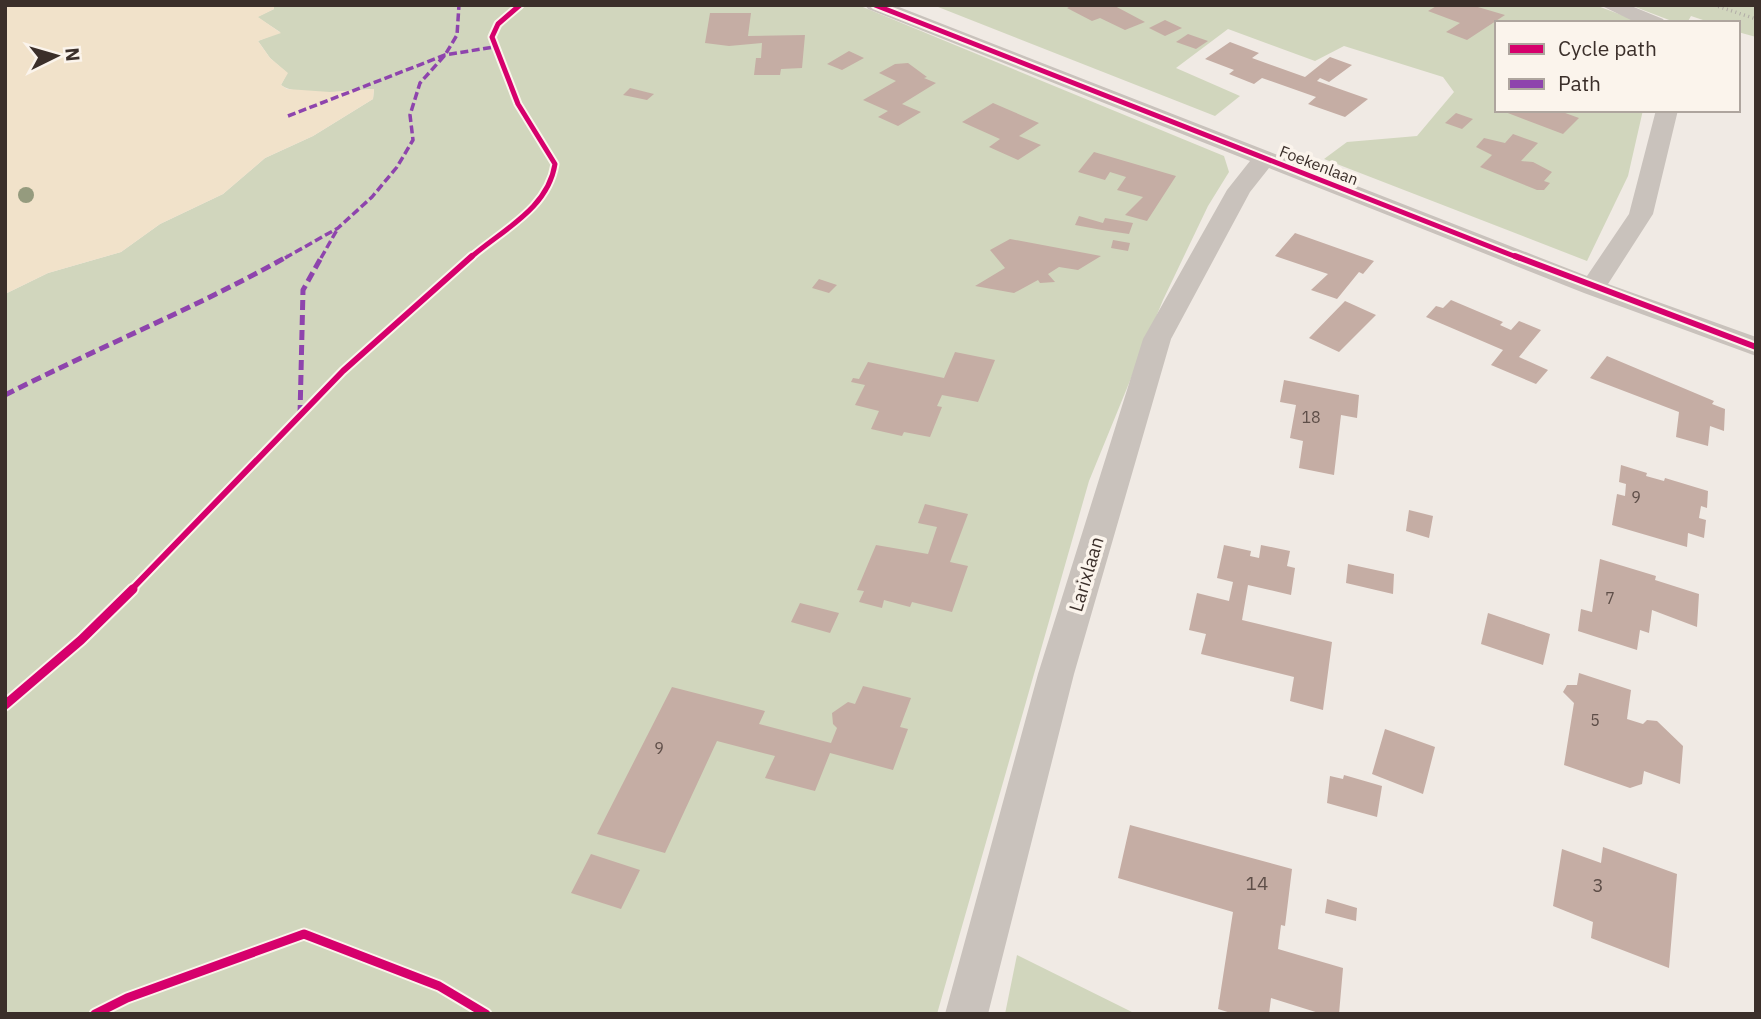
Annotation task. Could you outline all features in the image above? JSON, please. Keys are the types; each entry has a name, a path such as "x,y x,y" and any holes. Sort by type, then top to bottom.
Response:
{"street":[{"name":"Foekenlaan","path":"875,5 1593,287 1756,347"},
{"path":"1609,5 1651,21"},
{"path":"1593,287 1641,214 1666,112"},
{"name":"Larixlaan","path":"966,1014 1056,674 1157,340 1239,190 1264,159"}],"green space":[{"path":"274,5 858,5 1224,156 1229,172 1208,206 1163,300 1089,481 937,1014 5,1014 5,294 48,273 121,252 160,224 223,194 265,158 313,136 373,99 374,89 312,92 289,89 281,85 287,73 270,58 258,41 280,32 257,17 274,9"},
{"path":"933,5 1595,5 1638,21 1495,21 1495,112 1643,112 1628,176 1587,261 1324,159 1347,142 1417,136 1454,92 1443,77 1344,46 1315,61 1228,29 1176,68 1240,96 1215,116"},
{"path":"1630,5 1756,5 1756,37 1740,33 1740,21 1706,21 1691,16 1688,21 1672,21"},
{"path":"1017,955 1136,1014 1005,1014"}],"sand":[{"path":"5,5 274,5 274,9 258,17 281,33 258,41 270,58 288,73 281,85 287,89 330,92 374,89 373,99 313,136 265,158 223,194 160,224 121,252 48,273 5,294"}],"building":[{"path":"1073,5 1113,5 1145,22 1125,30 1100,18 1092,21 1067,8"},
{"path":"1438,5 1471,5 1505,15 1467,40 1446,32 1460,23 1428,11"},
{"path":"710,13 751,13 748,36 805,35 802,68 781,69 780,75 754,75 756,58 761,58 762,43 729,46 705,43"},
{"path":"1165,20 1182,28 1165,36 1149,28"},
{"path":"1188,34 1208,41 1196,49 1176,42"},
{"path":"1230,42 1259,53 1252,58 1305,77 1330,57 1352,65 1329,82 1320,78 1317,81 1368,99 1345,117 1308,104 1316,97 1262,78 1254,84 1229,74 1234,70 1205,59"},
{"path":"849,51 864,58 842,70 827,64"},
{"path":"908,63 927,77 924,78 936,83 902,104 921,112 898,126 878,117 888,111 863,100 896,81 879,73 895,64"},
{"path":"630,88 654,94 647,100 623,95"},
{"path":"993,103 1039,123 1019,136 1041,145 1018,160 989,147 1000,139 962,122"},
{"path":"1505,112 1562,112 1579,118 1563,134"},
{"path":"1456,113 1473,119 1462,129 1445,123"},
{"path":"1513,134 1538,143 1521,161 1533,162 1552,172 1544,181 1550,183 1544,190 1537,190 1480,167 1492,155 1476,147 1484,138 1505,143"},
{"path":"1094,152 1176,176 1147,221 1125,215 1143,197 1117,190 1126,177 1110,172 1105,180 1078,172"},
{"path":"1079,216 1103,223 1105,218 1133,223 1129,234 1075,225"},
{"path":"1295,233 1374,261 1363,274 1359,272 1337,299 1311,290 1328,274 1275,256"},
{"path":"1010,239 1101,256 1078,270 1059,267 1048,274 1055,282 1040,283 1038,280 1014,293 975,286 1005,268 990,250"},
{"path":"1113,240 1130,243 1128,251 1111,248"},
{"path":"819,279 837,285 829,293 812,288"},
{"path":"1451,300 1503,322 1500,325 1511,330 1519,321 1541,330 1519,357 1548,370 1536,384 1491,365 1503,350 1426,317 1436,306 1443,308"},
{"path":"1345,301 1376,315 1339,352 1309,338"},
{"path":"955,352 995,360 978,402 942,395 937,406 942,407 930,437 904,432 902,436 871,429 879,411 855,405 865,385 851,382 853,378 859,379 868,362 944,378"},
{"path":"1607,356 1714,401 1712,404 1725,409 1724,431 1710,426 1708,446 1676,437 1679,412 1590,378"},
{"path":"1284,380 1359,395 1357,418 1341,415 1334,475 1299,468 1303,441 1290,438 1296,405 1280,402"},
{"path":"1621,465 1647,473 1646,476 1664,481 1665,478 1708,491 1707,508 1701,506 1699,518 1706,520 1704,538 1688,533 1687,547 1612,525 1617,494 1625,496 1626,484 1619,482"},
{"path":"925,504 968,514 950,562 968,566 952,612 912,602 910,607 884,600 882,608 859,602 864,591 857,590 876,545 928,554 937,527 918,523"},
{"path":"1409,510 1433,516 1429,538 1406,531"},
{"path":"1224,545 1251,551 1250,556 1259,558 1261,545 1290,551 1287,566 1295,568 1291,595 1248,585 1242,620 1332,642 1323,710 1290,701 1294,677 1201,654 1206,634 1189,630 1197,593 1229,601 1233,582 1217,578"},
{"path":"1600,559 1656,576 1655,580 1699,594 1697,627 1652,610 1649,633 1640,630 1637,650 1578,631 1581,609 1592,612"},
{"path":"1348,564 1394,574 1393,594 1346,583"},
{"path":"800,603 839,613 830,633 791,622"},
{"path":"1488,613 1550,634 1543,665 1481,644"},
{"path":"1579,673 1631,690 1627,719 1643,724 1647,720 1657,721 1683,746 1680,784 1644,771 1642,784 1630,788 1564,765 1574,703 1563,692 1567,685 1577,685"},
{"path":"863,686 911,698 900,727 908,729 893,770 830,753 815,791 765,778 775,756 717,741 665,853 597,834 672,687 765,711 759,724 831,743 837,728 833,724 832,713 848,702 855,704"},
{"path":"1385,729 1435,747 1423,794 1372,774"},
{"path":"1344,775 1382,786 1377,817 1327,803 1330,776 1343,779"},
{"path":"1130,825 1292,869 1285,926 1281,925 1278,949 1343,968 1339,1014 1322,1014 1271,998 1269,1014 1234,1014 1218,1009 1233,912 1118,878"},
{"path":"1603,847 1677,874 1669,968 1591,938 1593,922 1553,906 1562,849 1601,863"},
{"path":"591,854 640,870 621,909 571,893"},
{"path":"1327,899 1357,908 1356,921 1325,913"}],"railway":[{"path":"1714,5 1756,19"}],"marked path":[{"path":"5,395 103,345 228,290 338,228 372,197 397,167 413,140 410,115 420,83 445,55 457,35 459,5"},
{"path":"288,116 445,55 494,47"},
{"path":"300,415 303,290 338,228"}],"cycle path":[{"path":"5,705 81,640 146,576 343,371 478,251 520,220 552,184 555,164 518,104 492,37 498,24 520,5"},
{"path":"875,5 1593,287 1756,347"},
{"path":"95,1014 127,998 304,934 439,986 486,1014"}]}
